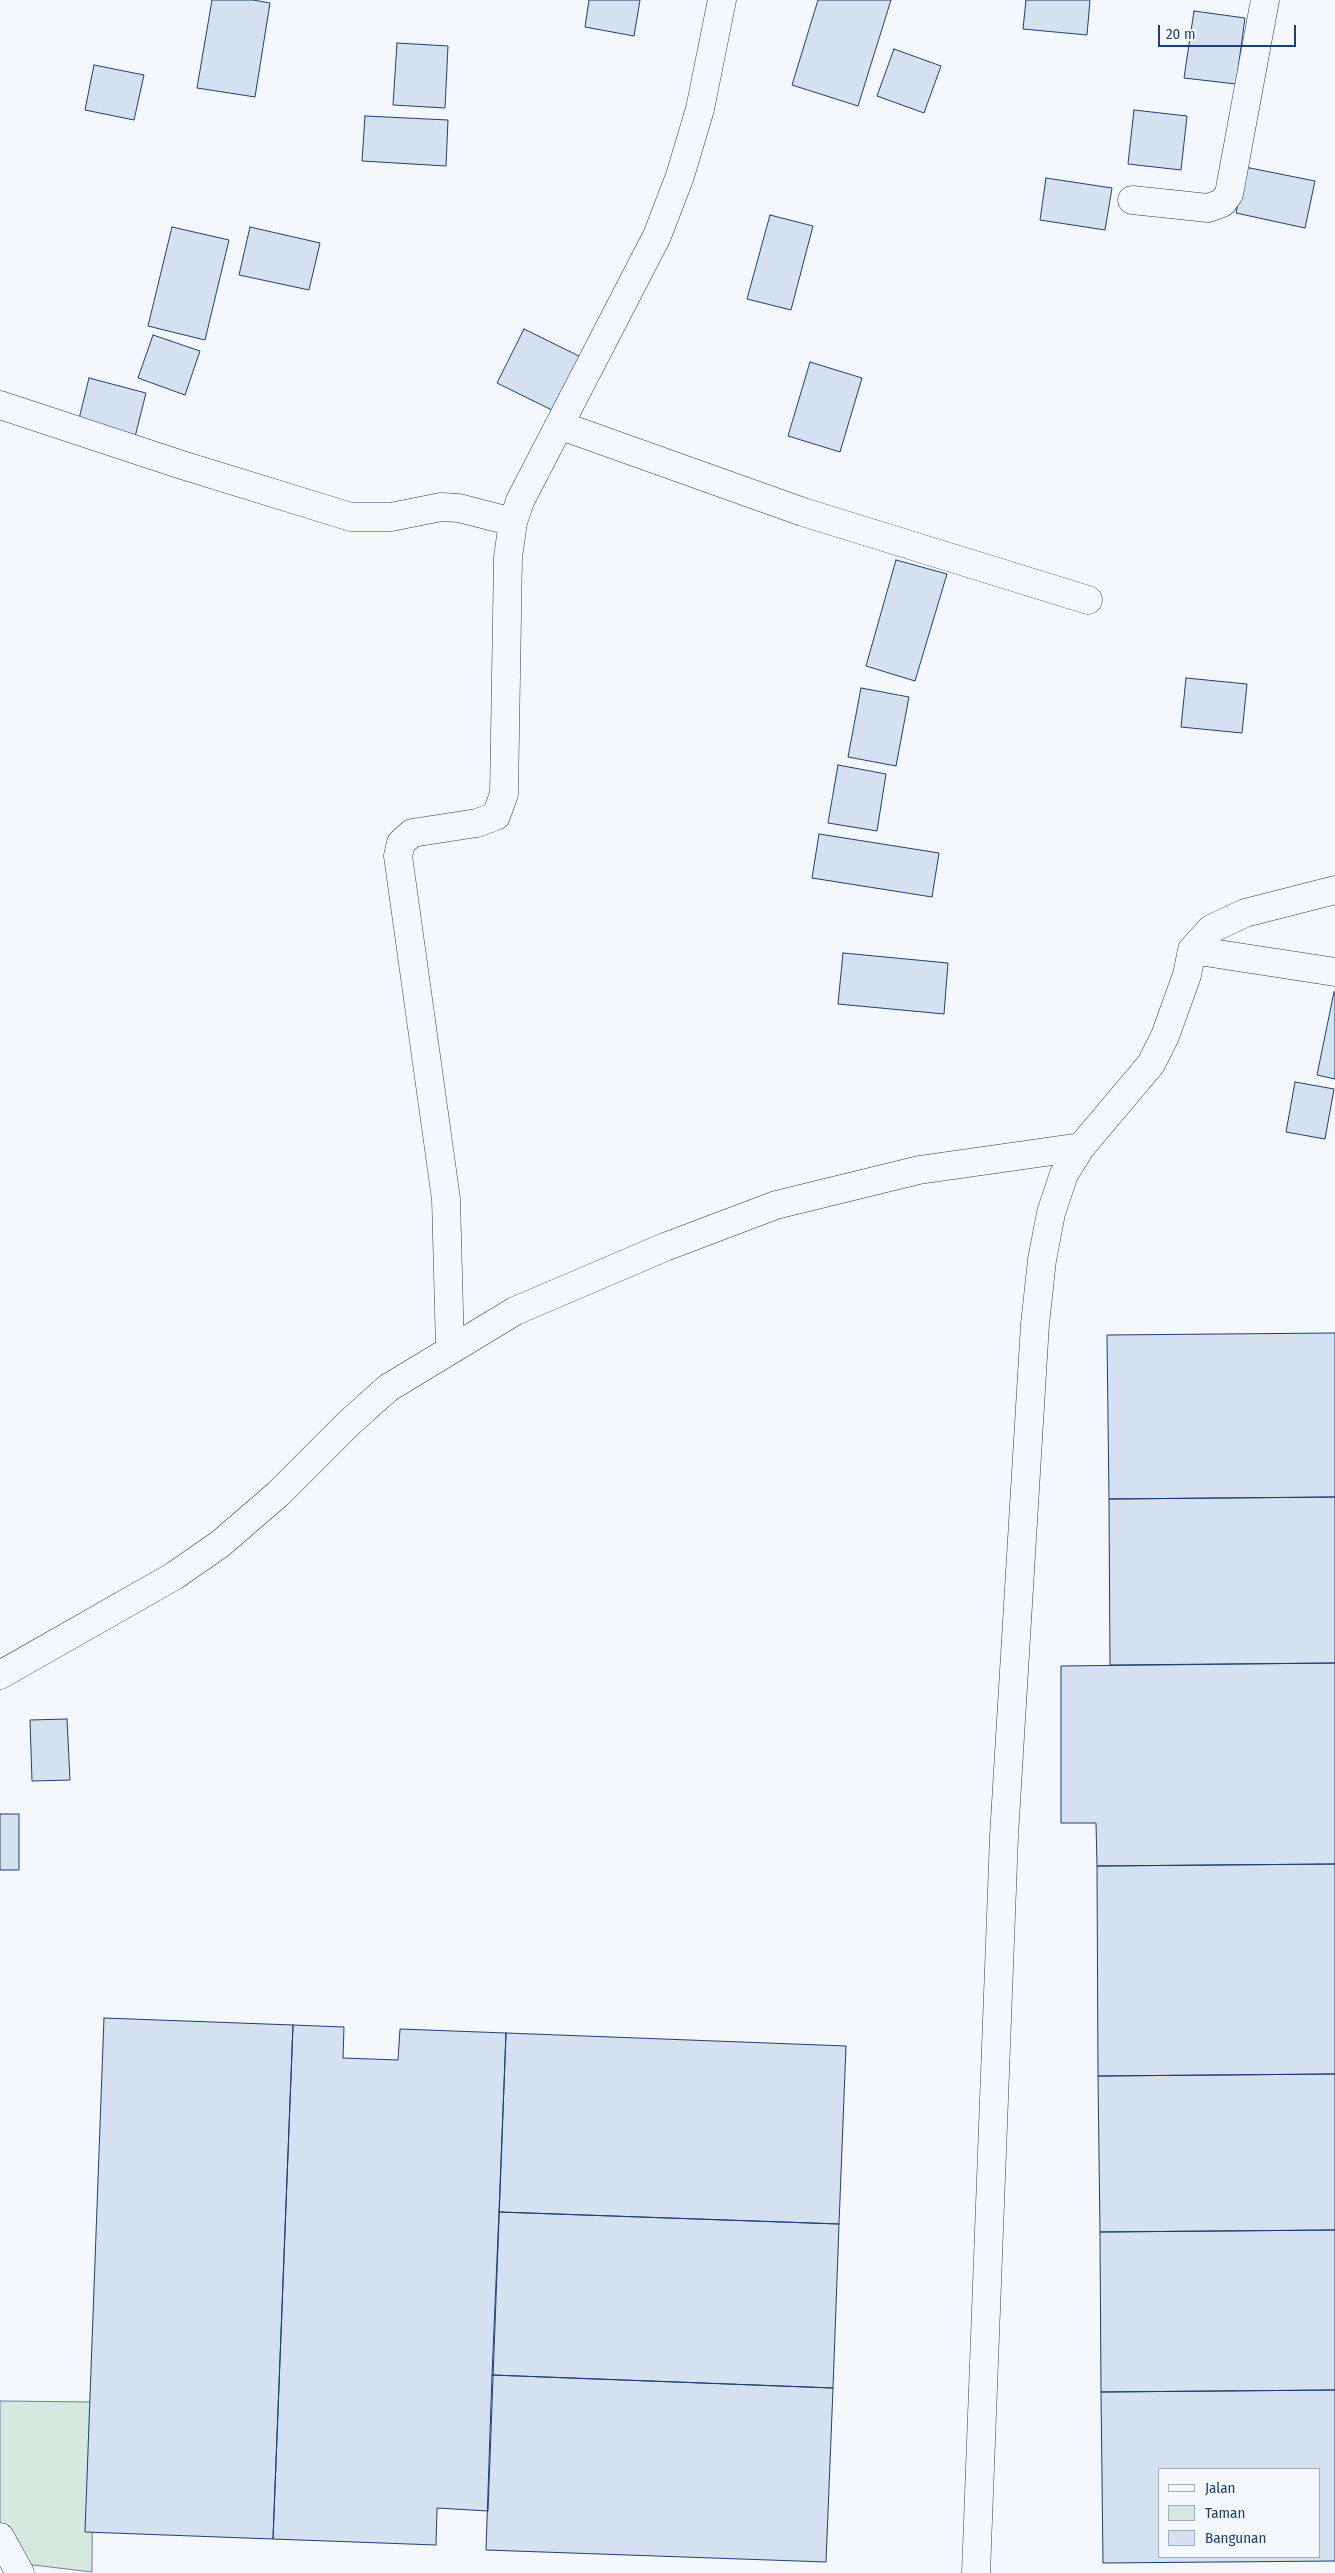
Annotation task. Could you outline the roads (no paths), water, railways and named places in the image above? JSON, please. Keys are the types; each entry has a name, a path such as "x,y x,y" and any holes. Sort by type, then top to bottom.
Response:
{"street":[{"path":"450,1349 446,1199 398,856 401,843 412,833 477,824 496,816 504,794 508,557 513,522 520,500 657,236 680,176 700,109 722,0"},
{"path":"1132,200 1208,208 1222,203 1229,194 1265,0"},
{"path":"0,405 182,466 351,517 391,517 441,507 459,508 513,522"},
{"path":"560,425 803,512 1088,600"},
{"path":"976,2573 1004,1836 1035,1324 1042,1260 1052,1213 1064,1174 1081,1147 1151,1064 1165,1036 1187,975 1192,950 1211,929 1246,913 1335,890"},
{"path":"1192,950 1335,972"},
{"path":"0,1674 174,1576 220,1544 278,1494 349,1423 388,1388 515,1311 665,1247 776,1205 918,1170 1081,1147"},
{"path":"0,2537 20,2573"}]}
